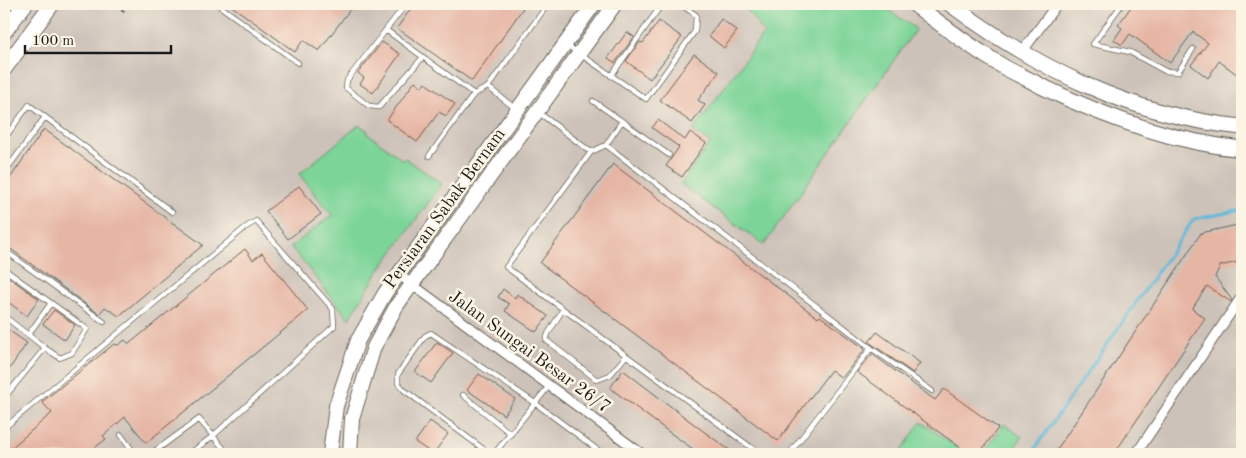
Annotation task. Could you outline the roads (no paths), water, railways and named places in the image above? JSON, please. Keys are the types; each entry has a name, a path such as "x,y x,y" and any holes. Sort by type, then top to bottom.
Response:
{"main road":[{"path":"4,32 25,4"},
{"path":"4,69 52,4"},
{"path":"914,4 968,44 1005,68 1063,97 1141,128 1180,139 1242,149"},
{"path":"950,4 984,29 1071,79 1152,109 1190,119 1242,127"}],"street":[{"name":"Persiaran Sabak Bernam","path":"330,454 336,406 358,340 385,293 594,4"},
{"name":"Persiaran Sabak Bernam","path":"350,454 352,419 374,347 397,305 615,4"},
{"path":"1022,52 1057,4"},
{"name":"Jalan Sungai Besar 26/7","path":"398,274 642,454"},
{"path":"1136,454 1242,296"}],"lane":[{"path":"217,4 298,63"},
{"path":"406,4 347,80 346,88 369,106 379,107 423,56"},
{"path":"429,156 474,94 488,88 548,4"},
{"path":"611,76 662,4"},
{"path":"564,44 646,99 695,32 696,15 680,4"},
{"path":"1122,4 1093,44 1130,52 1164,71 1178,72 1193,49"},
{"path":"386,30 474,94"},
{"path":"488,88 517,110"},
{"path":"593,101 669,154"},
{"path":"4,139 29,105 172,212"},
{"path":"537,111 592,152"},
{"path":"4,173 45,117"},
{"path":"622,121 606,145 592,152 506,268 760,454"},
{"path":"606,145 871,348 932,391"},
{"path":"4,428 246,227 256,221 333,309 334,326 213,436 189,454"},
{"path":"4,250 104,322"},
{"path":"4,269 87,329 72,353 60,358 4,316"},
{"path":"28,335 51,303"},
{"path":"563,309 546,340 597,380 610,375 626,356"},
{"path":"490,454 404,390 398,383 398,374 425,336 431,333 535,403 603,454"},
{"path":"4,398 45,348"},
{"path":"789,454 871,348"},
{"path":"494,454 550,386"},
{"path":"463,395 511,434"},
{"path":"152,454 199,419 228,454"},
{"path":"121,435 135,454"}],"waterway":[{"path":"1031,454 1194,219 1242,210"}]}
